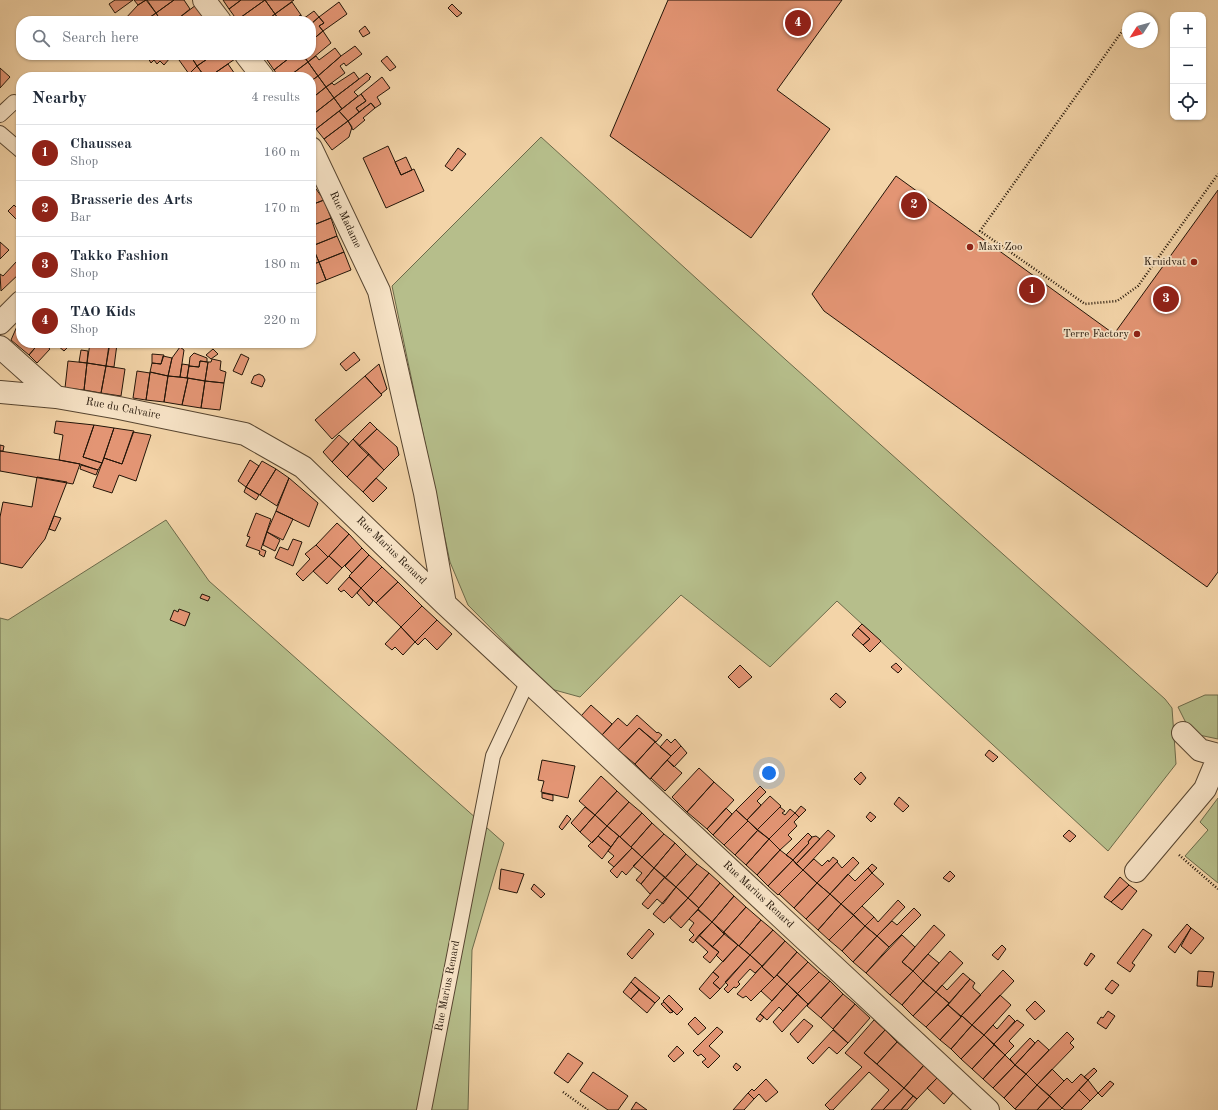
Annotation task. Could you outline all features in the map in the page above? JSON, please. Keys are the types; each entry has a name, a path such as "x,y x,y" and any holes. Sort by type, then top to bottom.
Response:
{"street":[{"path":"204,0 216,16"},
{"path":"250,60 258,72"},
{"name":"Rue Madame","path":"316,159 379,291 425,493 445,604"},
{"path":"0,323 16,307"},
{"path":"0,347 56,397"},
{"name":"Rue du Calvaire","path":"0,392 56,397 119,408 245,434"},
{"name":"Rue Marius Renard","path":"245,434 303,466 445,604 988,1110"},
{"path":"1136,871 1205,789 1218,757 1200,750 1183,732"}],"lane":[{"path":"0,115 14,102"},
{"path":"0,133 16,147"},
{"name":"Rue Marius Renard","path":"424,1110 493,756 528,681"}],"path":[{"path":"1122,31 980,231 1085,304 1117,301 1138,286 1218,174"},
{"path":"1161,841 1218,889"},
{"path":"563,1092 588,1110"}],"green space":[{"path":"541,137 786,360 1165,699 1172,708 1176,764 1108,851 837,601 770,667 681,595 580,697 551,689 468,605 450,562 392,286"},
{"path":"166,520 209,581 504,843 472,950 468,1110 0,1110 0,618 8,620"},
{"path":"1205,695 1218,695 1218,739 1199,735 1185,721 1178,707"},
{"path":"1218,798 1218,883 1185,856 1208,830 1200,822"}],"building":[{"path":"115,0 133,0 115,13 109,4"},
{"path":"134,0 146,0 138,5"},
{"path":"146,0 156,13 152,16 128,16 138,5"},
{"path":"147,0 174,0 156,13"},
{"path":"174,0 184,0 190,9 181,16 158,16 156,13"},
{"path":"223,0 241,0 229,9"},
{"path":"241,0 265,0 243,16 234,16 229,9"},
{"path":"265,0 275,14 272,16 243,16"},
{"path":"265,0 294,0 275,14"},
{"path":"668,0 842,0 777,90 830,129 751,238 610,136"},
{"path":"292,2 301,15 276,16 275,14"},
{"path":"339,2 347,14 323,31 319,26 324,23 319,17"},
{"path":"452,4 462,13 457,17 448,8"},
{"path":"196,5 203,16 182,16"},
{"path":"314,11 319,17 316,20 316,16 307,16"},
{"path":"319,17 324,23 319,26 323,31 316,37 316,20"},
{"path":"365,26 370,33 363,37 359,31"},
{"path":"323,31 331,43 316,55 316,37"},
{"path":"355,46 362,54 346,66 344,63 340,66 345,73 326,87 318,76"},
{"path":"335,48 341,56 318,76 308,62 311,60 316,60 316,56 319,60"},
{"path":"387,56 396,67 390,71 381,61"},
{"path":"154,60 168,60 164,65 160,61 157,64"},
{"path":"179,60 193,60 197,66 191,72 188,72"},
{"path":"193,60 206,60 197,66"},
{"path":"206,60 234,60 216,72 201,72 197,66"},
{"path":"267,60 287,60 274,70"},
{"path":"287,60 307,60 308,62 295,72 275,72 274,70"},
{"path":"308,62 315,72 295,72"},
{"path":"228,64 234,72 216,72"},
{"path":"197,66 201,72 191,72"},
{"path":"0,68 10,77 0,88"},
{"path":"354,72 359,79 334,98 326,87 332,83 334,85"},
{"path":"367,73 371,77 369,78 370,79 354,92 358,96 342,109 334,98"},
{"path":"318,76 326,87 316,95 316,77"},
{"path":"382,77 390,88 377,97 381,104 375,108 371,103 359,112 356,108 366,101 361,94"},
{"path":"326,87 334,98 316,112 316,95"},
{"path":"361,94 366,101 356,108 359,112 348,121 339,111"},
{"path":"334,98 342,109 316,129 316,112"},
{"path":"371,103 375,108 363,118 365,120 353,130 348,121"},
{"path":"339,111 348,121 324,139 316,129"},
{"path":"348,121 352,127 349,137 332,150 324,139"},
{"path":"388,146 401,175 414,169 424,191 386,208 363,158"},
{"path":"458,148 466,154 452,171 445,166"},
{"path":"406,157 412,170 401,175 395,162"},
{"path":"896,176 1114,334 1218,190 1218,572 1207,587 824,311 812,294"},
{"path":"316,189 324,200 316,203"},
{"path":"324,200 331,218 316,224 316,203"},
{"path":"14,205 16,207 16,219 8,211"},
{"path":"331,218 337,236 316,244 316,224"},
{"path":"337,236 344,252 319,262 316,255 316,244"},
{"path":"0,242 9,250 0,259"},
{"path":"344,252 351,270 326,280 319,262"},
{"path":"316,255 319,262 316,263"},
{"path":"16,262 16,277 1,291 0,274 3,276"},
{"path":"319,262 326,280 316,284 316,263"},
{"path":"16,329 16,344 11,340"},
{"path":"21,348 35,348 29,355"},
{"path":"35,348 50,349 37,363 29,355"},
{"path":"89,348 109,348 106,366 87,363"},
{"path":"109,348 116,348 114,367 106,366"},
{"path":"179,348 184,350 180,377 168,376 172,358"},
{"path":"213,349 218,354 211,359 206,355"},
{"path":"81,350 88,351 87,363 79,362"},
{"path":"354,352 360,360 346,371 340,364"},
{"path":"194,353 207,358 207,362 200,361 199,367 189,366 190,357"},
{"path":"152,354 164,355 161,364 152,363"},
{"path":"241,354 249,358 242,375 233,371"},
{"path":"163,356 172,358 168,376 150,372 152,363 161,364"},
{"path":"212,359 221,361 220,370 226,372 224,383 205,381 208,362 211,362"},
{"path":"68,361 87,363 84,390 65,388"},
{"path":"200,361 208,362 205,381 187,378 189,366 199,367"},
{"path":"87,363 106,366 101,393 84,390"},
{"path":"182,364 189,365 187,378 180,377"},
{"path":"379,364 387,389 381,394 365,376"},
{"path":"106,366 125,369 121,396 101,393"},
{"path":"137,371 150,373 146,400 133,398"},
{"path":"150,372 168,376 164,402 146,400"},
{"path":"259,374 263,376 265,380 262,387 251,383 254,376"},
{"path":"168,376 188,378 182,405 164,402"},
{"path":"365,376 382,395 332,439 315,420"},
{"path":"188,378 205,381 201,408 182,405"},
{"path":"205,381 224,383 220,410 201,408"},
{"path":"56,421 94,425 83,457 102,463 98,470 80,464 59,460 63,435 54,433"},
{"path":"370,422 377,429 359,446 353,439"},
{"path":"94,425 114,428 102,463 83,457"},
{"path":"114,428 134,431 122,464 104,458"},
{"path":"377,429 397,447 399,455 384,470 359,446"},
{"path":"133,432 151,435 136,481 119,475 112,493 93,487 104,458 122,464"},
{"path":"339,435 349,444 332,462 323,452"},
{"path":"353,439 369,454 347,477 332,462"},
{"path":"0,445 4,446 3,451 0,451"},
{"path":"0,451 80,464 73,484 0,471"},
{"path":"369,454 384,470 363,492 347,477"},
{"path":"250,460 259,466 246,487 238,481"},
{"path":"262,461 276,469 260,495 246,487"},
{"path":"81,465 98,470 96,475 80,469"},
{"path":"276,469 289,478 277,506 260,495"},
{"path":"37,477 67,482 45,539 22,568 0,563 0,517 3,502 32,507"},
{"path":"289,478 318,503 309,527 276,511"},
{"path":"376,478 387,488 373,502 363,492"},
{"path":"246,487 259,495 256,500 244,492"},
{"path":"276,511 293,519 283,540 267,532"},
{"path":"256,513 271,519 261,549 266,551 264,557 259,554 260,551 246,546 250,537 247,536"},
{"path":"54,516 61,518 55,531 49,529"},
{"path":"337,523 349,534 328,557 316,545"},
{"path":"267,532 280,540 275,551 263,545"},
{"path":"349,534 362,548 342,568 329,556"},
{"path":"293,539 302,542 293,566 275,558 280,547 288,550"},
{"path":"316,545 328,557 303,581 296,574 310,559 305,554"},
{"path":"362,548 369,555 352,573 345,566"},
{"path":"369,555 382,567 361,588 349,576"},
{"path":"329,556 342,568 327,584 313,571"},
{"path":"382,567 398,582 376,603 361,588"},
{"path":"349,577 361,588 352,598 344,590 341,592 338,589"},
{"path":"398,582 422,606 401,627 376,603"},
{"path":"361,588 373,601 369,606 357,593"},
{"path":"202,594 210,597 208,601 200,598"},
{"path":"422,606 437,620 415,642 401,627"},
{"path":"179,609 190,613 185,626 170,620 174,610 178,612"},
{"path":"437,620 452,634 437,650 425,638 418,645 415,642"},
{"path":"862,624 881,641 870,652 863,645 870,639 858,628"},
{"path":"401,627 415,642 403,655 395,647 392,650 385,644"},
{"path":"858,628 870,639 863,645 852,635"},
{"path":"896,663 902,669 898,673 891,667"},
{"path":"740,665 752,677 739,688 728,677"},
{"path":"836,693 846,702 840,708 830,699"},
{"path":"591,705 612,724 602,735 581,716"},
{"path":"637,715 657,733 658,732 662,735 656,742 639,728 618,750 602,735 618,718 627,726"},
{"path":"639,728 655,742 635,764 618,750"},
{"path":"667,739 671,743 675,739 681,746 671,756 660,747"},
{"path":"655,742 671,756 650,779 635,764"},
{"path":"681,746 687,753 674,767 667,760"},
{"path":"989,750 998,757 993,762 985,755"},
{"path":"542,760 575,766 568,798 541,792 544,781 538,780"},
{"path":"667,760 682,773 665,791 651,778"},
{"path":"699,768 714,782 687,812 672,797"},
{"path":"861,772 866,778 860,785 854,779"},
{"path":"601,776 617,791 595,815 579,801"},
{"path":"714,782 734,800 707,829 687,812"},
{"path":"760,786 766,792 757,801 761,805 747,820 736,810"},
{"path":"617,791 629,802 607,826 595,815"},
{"path":"542,793 553,795 553,801 542,798"},
{"path":"770,796 781,806 757,830 747,820"},
{"path":"899,797 909,806 903,812 894,804"},
{"path":"629,802 642,813 620,837 607,826"},
{"path":"801,806 806,810 799,817 795,813"},
{"path":"585,807 595,815 580,832 571,823"},
{"path":"780,807 785,811 782,813 785,815 790,809 795,813 769,839 757,830"},
{"path":"726,808 732,814 713,835 707,829"},
{"path":"736,810 748,821 724,845 713,835"},
{"path":"870,812 876,817 871,822 866,817"},
{"path":"642,813 652,823 631,847 620,837"},
{"path":"795,813 799,817 794,822 797,826 788,835 792,839 780,850 769,839"},
{"path":"567,815 571,819 562,830 559,827"},
{"path":"595,815 607,826 592,843 580,832"},
{"path":"748,821 758,830 735,855 724,845"},
{"path":"652,823 664,834 642,857 631,847"},
{"path":"607,826 619,836 611,847 598,836"},
{"path":"758,830 769,839 746,865 735,855"},
{"path":"828,830 835,836 803,870 796,864"},
{"path":"1069,830 1076,836 1070,842 1063,836"},
{"path":"808,833 812,837 808,842 809,843 793,860 786,855"},
{"path":"664,834 675,843 654,868 642,857"},
{"path":"598,836 611,847 602,859 588,846"},
{"path":"619,836 632,848 614,867 608,862 614,856 608,851"},
{"path":"816,836 820,839 796,864 793,860 809,843 808,842 812,837"},
{"path":"769,839 780,850 757,875 746,865"},
{"path":"675,843 686,854 665,878 654,868"},
{"path":"632,848 642,857 626,875 622,871 617,878 610,871"},
{"path":"780,850 793,860 768,886 757,875"},
{"path":"686,854 697,864 676,887 665,878"},
{"path":"642,857 654,868 641,884 636,880 642,873 633,866"},
{"path":"833,857 838,861 817,883 803,870 814,859 822,866 828,860 829,862"},
{"path":"853,857 859,863 830,894 817,883 837,862 842,868"},
{"path":"793,860 803,870 778,895 768,886"},
{"path":"697,864 709,873 688,898 676,887"},
{"path":"872,864 877,868 872,873 868,868"},
{"path":"654,868 665,877 650,894 641,884"},
{"path":"868,868 872,873 841,904 830,894 848,874 855,881"},
{"path":"501,869 524,874 517,893 499,889"},
{"path":"803,870 817,883 794,908 779,894"},
{"path":"950,871 955,876 949,882 943,878"},
{"path":"709,873 720,883 699,908 688,898"},
{"path":"872,873 884,884 853,915 841,904"},
{"path":"665,877 676,887 663,904 657,899 648,909 642,904"},
{"path":"1120,877 1129,885 1111,902 1104,897"},
{"path":"720,883 734,896 712,922 698,909"},
{"path":"817,883 830,894 806,919 794,908"},
{"path":"534,884 545,894 541,898 531,889"},
{"path":"1129,885 1137,891 1122,910 1111,902"},
{"path":"676,887 688,898 664,923 653,914"},
{"path":"830,894 841,904 818,930 806,919"},
{"path":"734,896 746,907 723,933 712,922"},
{"path":"688,898 699,908 681,928 670,918"},
{"path":"898,900 905,907 877,936 865,926 874,917 878,922"},
{"path":"841,904 854,915 829,940 818,930"},
{"path":"862,906 874,917 865,926 853,915"},
{"path":"746,907 761,920 739,946 723,933"},
{"path":"914,908 921,915 889,947 877,936 892,921 897,925"},
{"path":"698,910 712,922 693,943 689,940 694,935 689,930 694,923 689,919"},
{"path":"854,915 865,926 842,951 829,940"},
{"path":"761,920 773,930 750,955 739,946"},
{"path":"712,922 725,933 712,947 699,935"},
{"path":"1187,924 1191,928 1175,953 1168,947"},
{"path":"934,925 945,935 913,971 902,962"},
{"path":"865,926 877,936 853,962 842,951"},
{"path":"1191,928 1204,938 1191,954 1181,946"},
{"path":"649,929 654,934 632,959 627,954"},
{"path":"1143,929 1152,935 1132,963 1135,965 1130,972 1117,963"},
{"path":"773,930 785,941 762,966 750,955"},
{"path":"725,933 738,945 723,962 716,955 719,952 712,947"},
{"path":"699,935 719,952 710,963 703,957 708,952 695,940"},
{"path":"902,935 915,947 902,962 913,971 890,995 866,973"},
{"path":"877,936 889,947 866,973 853,962"},
{"path":"785,941 797,952 774,978 762,967"},
{"path":"738,945 750,955 720,989 713,983 719,977 713,972"},
{"path":"1002,945 1006,949 998,960 992,955"},
{"path":"950,951 963,963 936,992 923,981"},
{"path":"797,952 808,962 787,984 777,975"},
{"path":"1091,953 1095,956 1087,966 1084,964"},
{"path":"928,954 939,963 923,981 913,971"},
{"path":"750,955 762,966 755,973 750,969 738,982 740,984 728,993 724,989 728,985 725,982"},
{"path":"808,962 819,972 797,994 787,984"},
{"path":"762,966 774,978 751,1001 746,996 743,998 737,994"},
{"path":"1003,970 1014,981 972,1025 961,1016"},
{"path":"913,971 923,981 902,1005 890,995"},
{"path":"1198,971 1214,972 1212,987 1197,986"},
{"path":"713,972 719,977 713,983 720,989 710,999 699,989"},
{"path":"819,972 830,981 808,1004 797,994"},
{"path":"963,973 970,979 949,1003 936,992 942,985 947,990"},
{"path":"777,975 787,984 772,1001 761,991"},
{"path":"635,977 660,998 655,1003 631,982"},
{"path":"970,979 975,983 973,988 981,995 961,1016 948,1005"},
{"path":"1112,980 1119,985 1112,994 1105,989"},
{"path":"830,981 843,994 821,1018 807,1006"},
{"path":"923,981 936,992 913,1016 902,1005"},
{"path":"631,982 639,990 631,999 623,992"},
{"path":"787,984 798,994 783,1011 779,1007 767,1020 760,1014"},
{"path":"639,990 655,1003 647,1013 631,999"},
{"path":"936,992 949,1003 926,1027 913,1016"},
{"path":"798,994 808,1004 782,1032 773,1022"},
{"path":"843,994 855,1004 833,1029 821,1018"},
{"path":"669,995 683,1009 677,1015 663,1001"},
{"path":"1000,995 1011,1005 984,1035 972,1025"},
{"path":"1035,1001 1045,1011 1035,1020 1026,1010"},
{"path":"664,1002 673,1012 670,1013 661,1004"},
{"path":"855,1004 870,1018 848,1043 833,1029"},
{"path":"948,1005 961,1017 940,1040 926,1027"},
{"path":"1108,1011 1115,1016 1106,1029 1097,1023"},
{"path":"760,1014 764,1017 760,1022 756,1019"},
{"path":"1009,1015 1015,1021 994,1044 984,1035 993,1025 997,1029"},
{"path":"962,1016 972,1025 951,1049 940,1040"},
{"path":"695,1017 706,1028 698,1035 688,1024"},
{"path":"804,1019 813,1026 798,1043 790,1034"},
{"path":"874,1020 885,1030 864,1053 904,1088 883,1110 871,1110 889,1090 869,1072 833,1110 830,1110 825,1105 862,1067 845,1053"},
{"path":"1017,1020 1024,1025 1009,1041 1014,1046 1005,1055 994,1044"},
{"path":"972,1025 984,1035 961,1059 951,1049"},
{"path":"717,1027 723,1032 709,1046 720,1056 708,1068 702,1062 706,1059 701,1054 698,1056 693,1051"},
{"path":"833,1030 848,1043 837,1054 829,1047 813,1064 807,1058"},
{"path":"885,1030 897,1042 877,1064 864,1053"},
{"path":"1067,1032 1074,1039 1070,1043 1074,1047 1037,1085 1026,1074"},
{"path":"984,1035 994,1045 972,1069 961,1059"},
{"path":"1030,1038 1035,1043 1015,1065 1010,1059"},
{"path":"1038,1040 1049,1050 1026,1074 1015,1065"},
{"path":"897,1042 924,1065 904,1088 877,1064"},
{"path":"994,1045 1005,1055 983,1079 972,1069"},
{"path":"677,1046 684,1053 674,1062 668,1056"},
{"path":"568,1053 583,1063 568,1083 554,1073"},
{"path":"1005,1055 1015,1065 993,1088 983,1079"},
{"path":"736,1063 741,1067 737,1071 733,1067"},
{"path":"924,1065 937,1078 917,1099 904,1088"},
{"path":"1015,1065 1026,1074 1004,1098 993,1088"},
{"path":"1094,1068 1097,1071 1088,1080 1084,1077"},
{"path":"1052,1069 1064,1081 1049,1096 1037,1085"},
{"path":"593,1072 628,1096 618,1110 608,1110 580,1091"},
{"path":"1026,1074 1037,1085 1015,1109 1004,1098"},
{"path":"1081,1074 1088,1080 1062,1108 1049,1096 1067,1078 1072,1083"},
{"path":"937,1078 953,1093 944,1104 927,1088"},
{"path":"766,1079 778,1092 766,1102 759,1094 754,1099 748,1093 752,1089 754,1091"},
{"path":"1088,1080 1098,1093 1090,1101 1079,1090"},
{"path":"1110,1081 1114,1084 1102,1097 1098,1093"},
{"path":"1037,1085 1050,1096 1037,1110 1015,1109"},
{"path":"904,1088 913,1096 901,1110 883,1110"},
{"path":"1079,1090 1090,1101 1081,1110 1065,1110 1062,1108"},
{"path":"748,1093 754,1099 744,1110 733,1110"},
{"path":"913,1096 917,1099 907,1110 901,1110"},
{"path":"1050,1096 1062,1108 1060,1110 1037,1110"},
{"path":"636,1102 647,1110 631,1110"}],"place":[{"name":"TAO Kids","path":"798,23"},
{"name":"Brasserie des Arts","path":"914,205"},
{"name":"Maxi Zoo","path":"970,247"},
{"name":"Kruidvat","path":"1194,262"},
{"name":"Chaussea","path":"1032,290"},
{"name":"Takko Fashion","path":"1166,299"},
{"name":"Terre Factory","path":"1137,334"}]}
